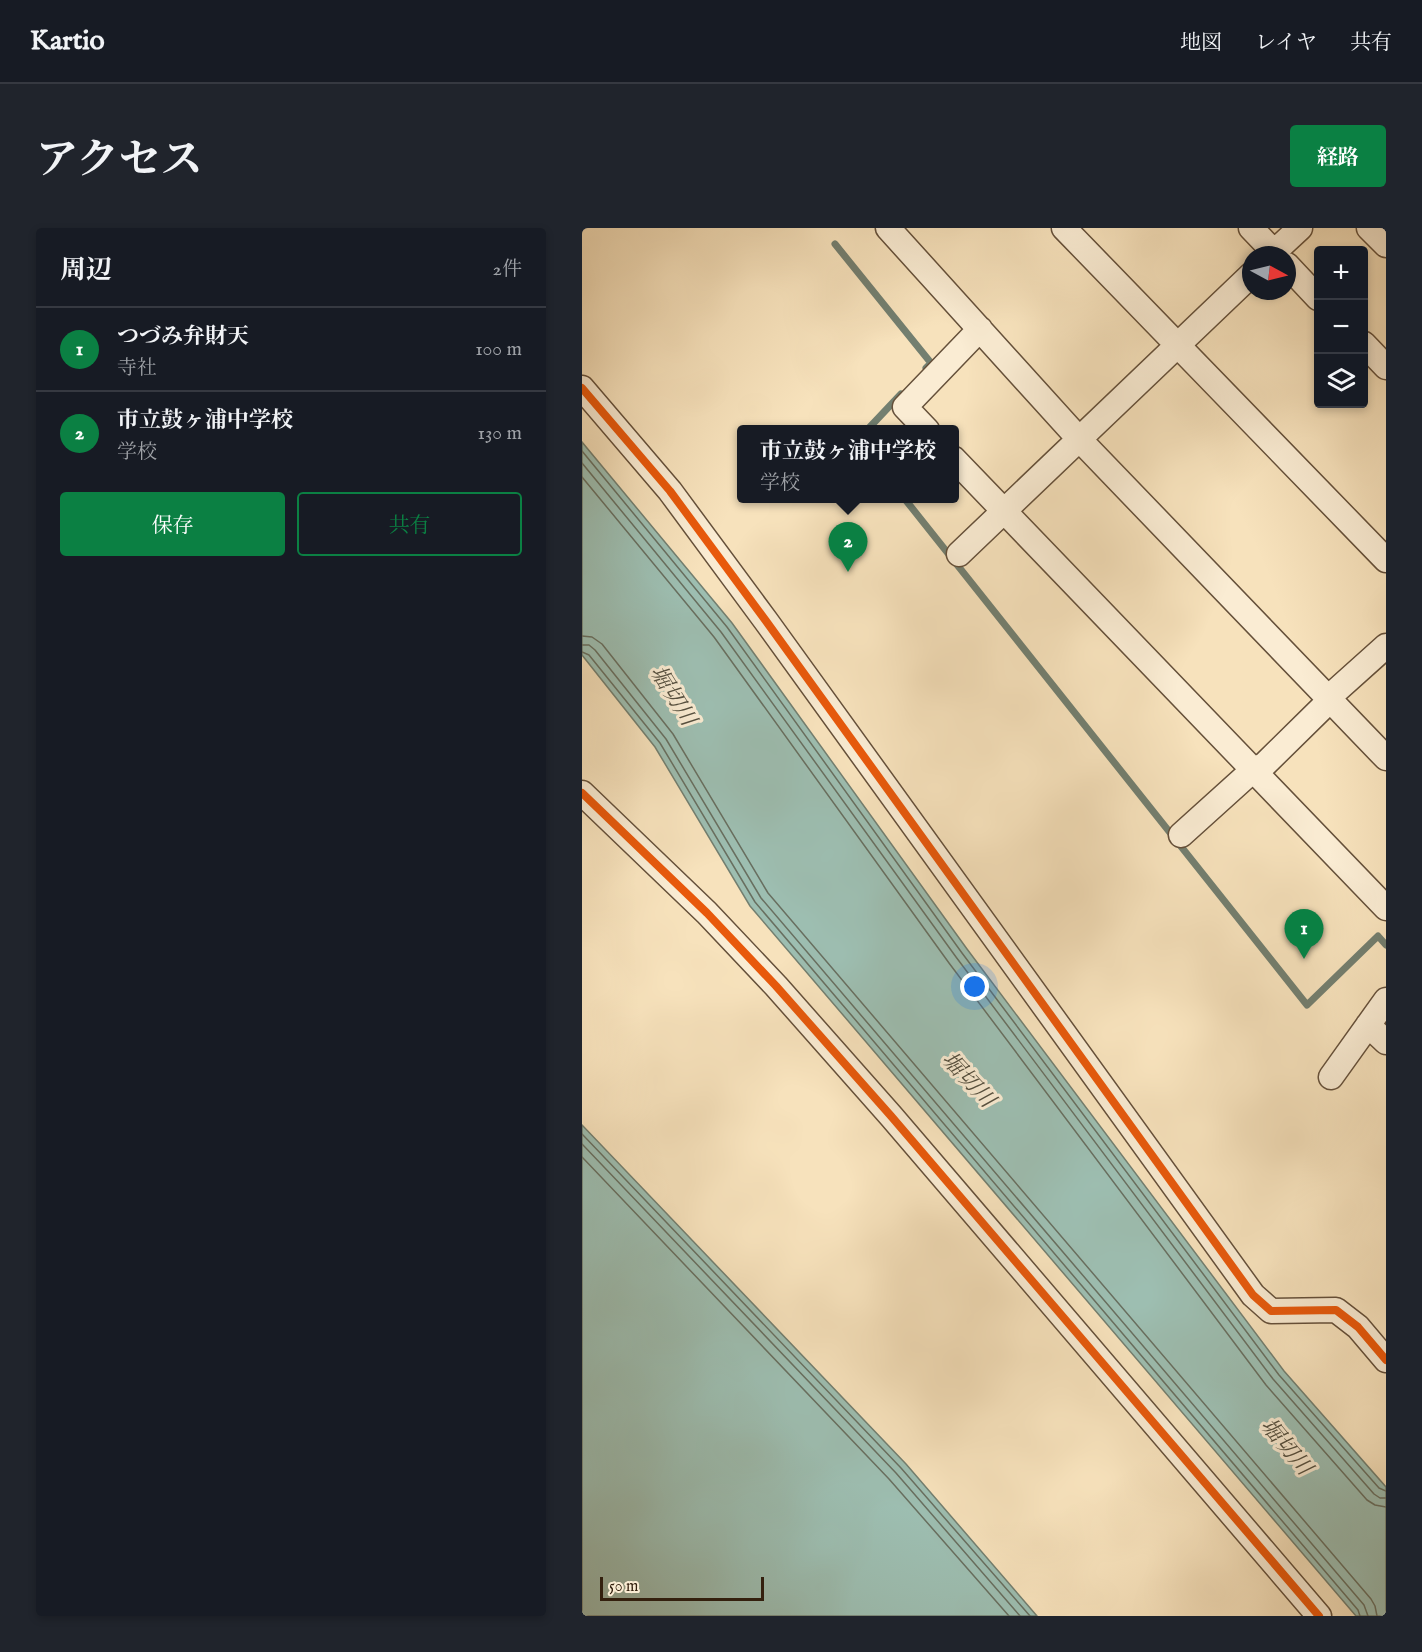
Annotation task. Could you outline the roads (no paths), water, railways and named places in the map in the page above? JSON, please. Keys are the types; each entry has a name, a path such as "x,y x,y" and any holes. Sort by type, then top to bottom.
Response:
{"street":[{"path":"888,228 1080,440 1386,758"},
{"path":"1064,228 1386,560"},
{"path":"1251,228 1267,246"},
{"path":"1286,246 1300,228"},
{"path":"1369,228 1386,245"},
{"path":"1296,276 1314,294"},
{"path":"959,554 1242,284"},
{"path":"923,425 905,407 981,329"},
{"path":"1368,348 1386,367"},
{"path":"582,388 670,491 725,565 922,834 1253,1295 1271,1311 1336,1310 1358,1327 1386,1360"},
{"path":"959,464 1386,908"},
{"path":"1181,835 1253,770 1264,765 1324,706 1328,698 1386,646"},
{"path":"582,793 707,913 776,986 930,1161 1319,1616"},
{"path":"1331,1077 1386,1000"},
{"path":"1368,1025 1386,1042"}],"water":[{"name":"堀切川","path":"582,442 732,623 967,949 1284,1371 1386,1487 1386,1616 1356,1616 750,906 655,747 582,655"},
{"path":"582,1125 906,1464 1037,1616 582,1616"}],"waterway":[{"path":"835,244 931,363 926,368"},
{"path":"872,425 901,394"},
{"path":"908,503 1307,1005 1378,936 1386,945"}],"place":[{"name":"市立鼓ヶ浦中学校","path":"848,572"},
{"name":"つづみ弁財天","path":"1304,959"}]}
